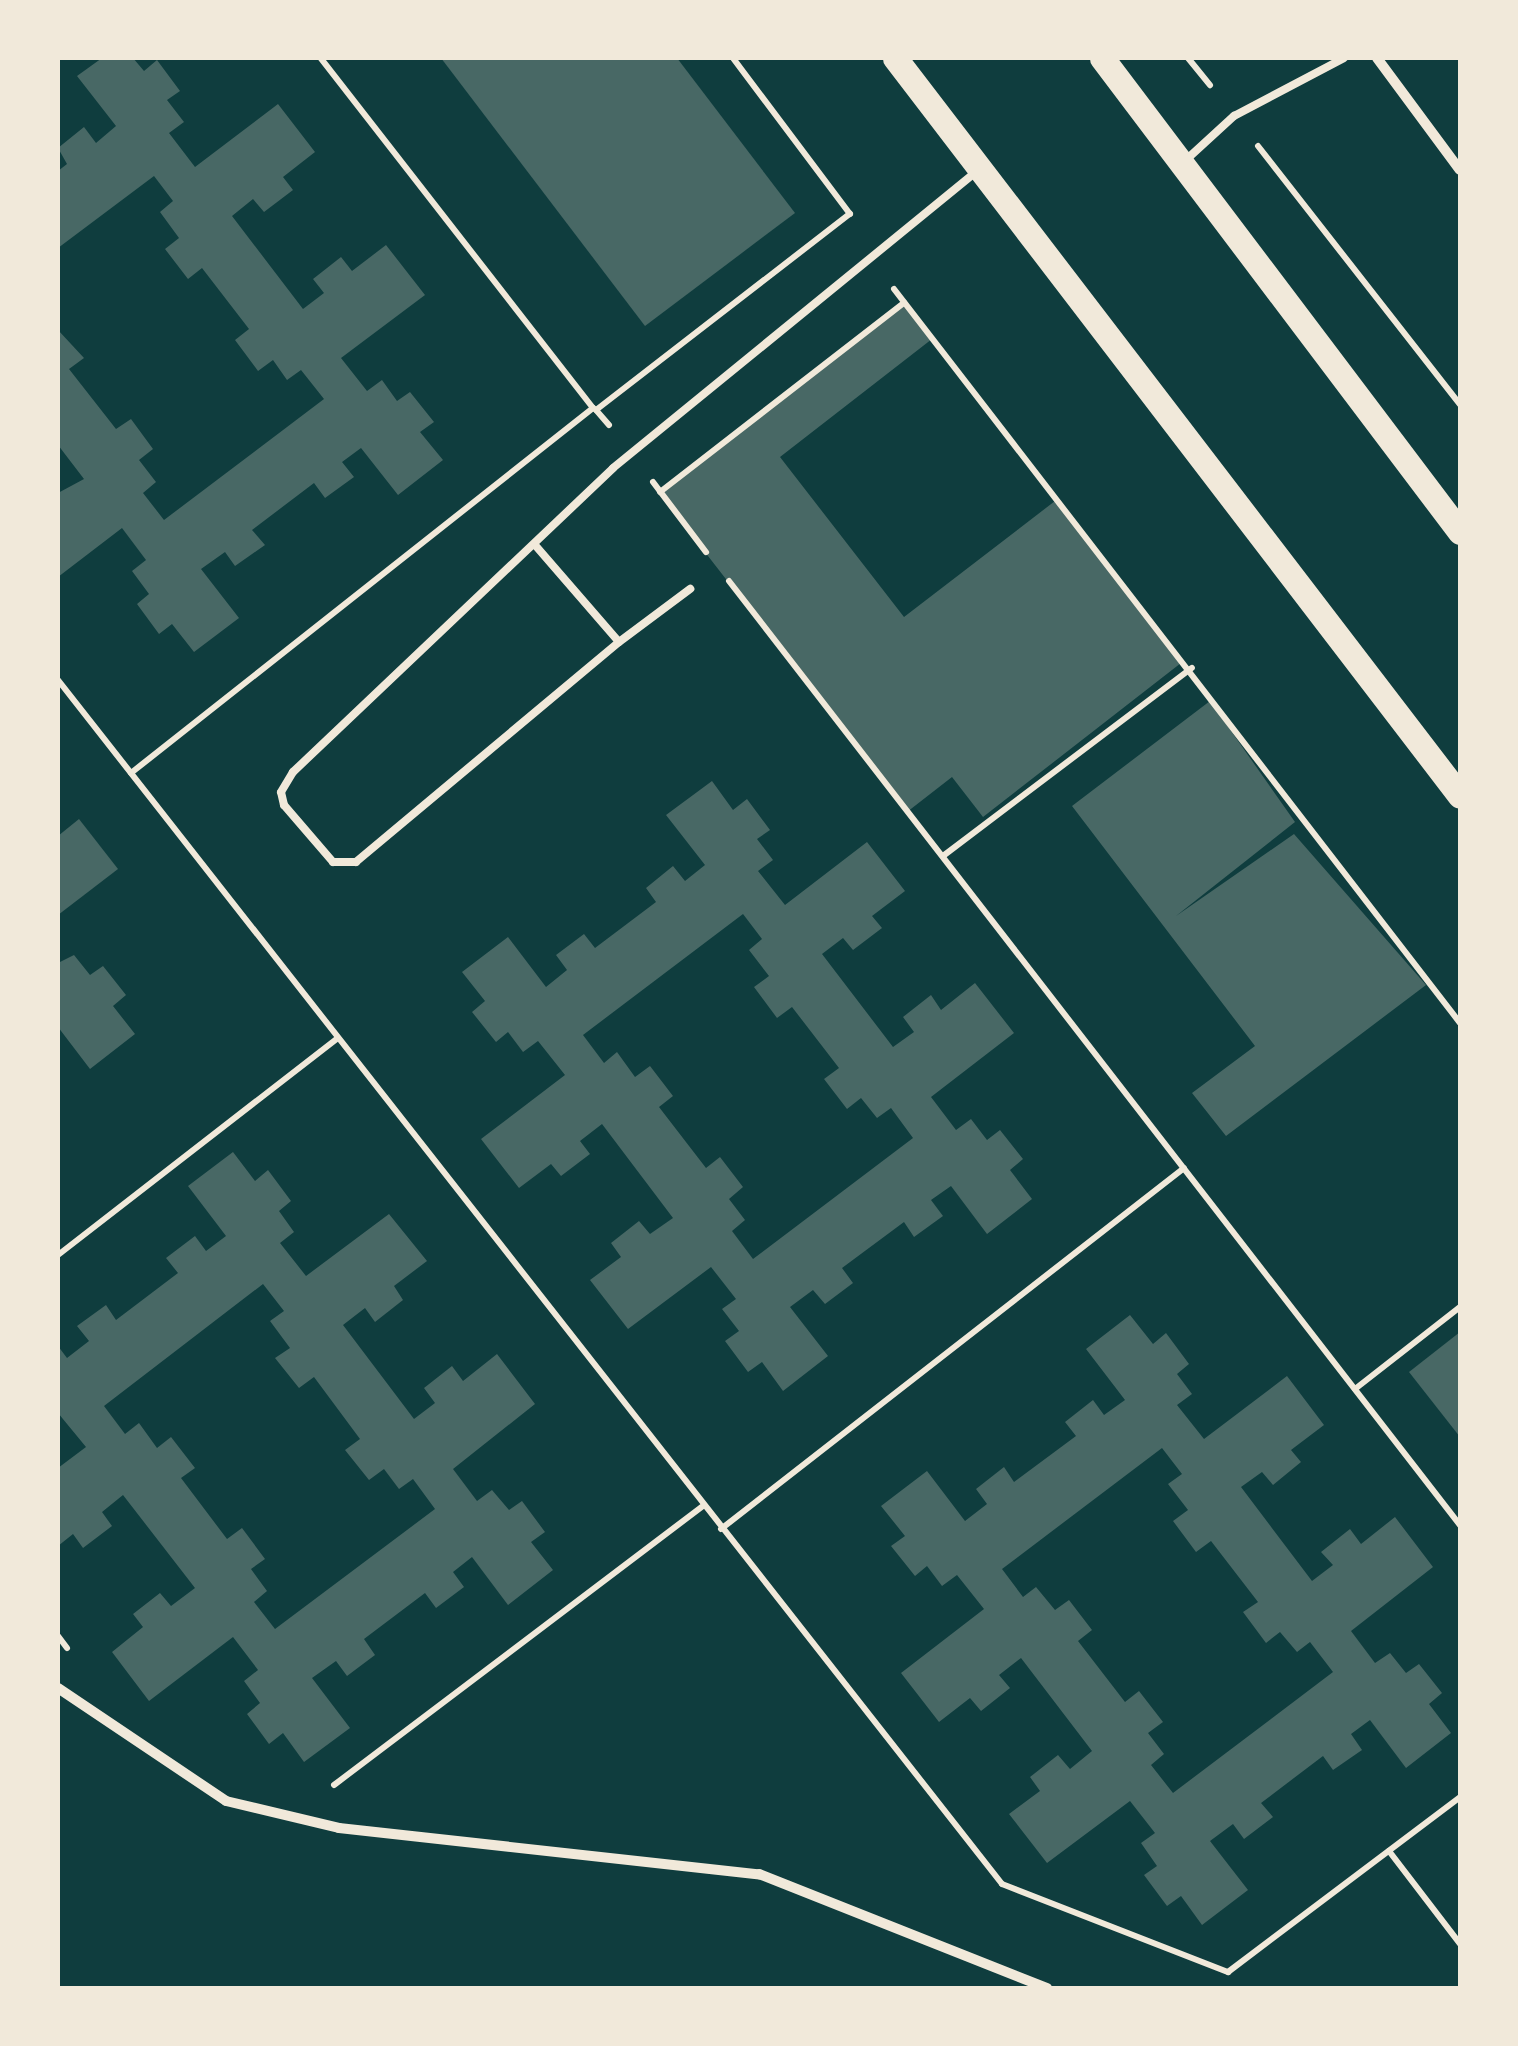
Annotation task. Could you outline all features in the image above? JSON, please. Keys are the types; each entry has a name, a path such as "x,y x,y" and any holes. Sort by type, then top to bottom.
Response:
{"main road":[{"path":"895,58 1460,796"},
{"path":"1102,58 1460,532"}],"street":[{"path":"1377,58 1460,170"},
{"path":"58,1688 226,1802 338,1828 759,1874 1047,1988"}],"lane":[{"path":"1183,162 1234,116 1344,58"},
{"path":"690,589 619,642 384,843 349,864 333,862 284,805 284,782 613,468 866,256 980,170"},
{"path":"536,545 619,642"}],"path":[{"path":"131,773 593,408 321,58"},
{"path":"733,58 850,214 596,410 1460,1525"},
{"path":"1188,58 1460,405"},
{"path":"839,223 1192,668 1460,1023"},
{"path":"659,493 904,303"},
{"path":"943,856 1192,668"},
{"path":"58,680 1002,1884 1228,1972 1460,1797"},
{"path":"58,1255 338,1038"},
{"path":"721,1528 1184,1168"},
{"path":"1355,1390 1460,1307"},
{"path":"325,1792 704,1505"},
{"path":"58,1636 80,1665"},
{"path":"1389,1852 1460,1944"}],"building":[{"path":"102,58 133,58 144,71 157,60 180,91 167,100 184,122 169,133 195,167 278,104 315,152 283,177 293,190 264,212 253,199 232,216 303,309 324,293 313,279 341,257 352,271 386,245 425,295 341,358 367,391 382,380 397,401 410,392 434,422 420,432 443,460 398,495 361,448 342,462 354,477 325,498 314,483 252,530 265,545 235,566 225,552 201,569 239,618 194,652 172,624 159,634 137,604 149,594 132,571 146,560 122,528 58,577 58,493 84,479 58,445 58,330 84,358 69,369 116,429 131,419 153,449 139,460 156,482 143,493 164,520 324,399 301,370 287,380 273,360 258,371 235,340 249,329 202,268 188,279 165,249 179,238 160,212 173,201 154,176 58,248 58,171 67,164 58,148 84,127 96,143 116,126 77,76"},
{"path":"441,58 677,58 795,213 645,326"},
{"path":"904,303 932,339 780,457 904,617 1055,501 1181,663 983,817 952,777 907,812 659,493"},
{"path":"1210,701 1295,822 1176,916 1294,834 1426,985 1226,1136 1192,1093 1255,1046 1072,806"},
{"path":"712,781 733,810 747,799 770,830 757,839 773,860 758,871 785,905 867,842 905,891 872,916 882,928 853,950 843,938 822,954 893,1047 914,1032 903,1017 931,995 941,1010 975,983 1014,1033 931,1097 956,1130 971,1119 987,1140 1000,1130 1023,1159 1010,1170 1032,1199 987,1234 951,1186 931,1200 943,1216 914,1237 904,1222 842,1268 853,1283 825,1304 813,1290 790,1307 828,1356 783,1391 762,1362 748,1372 725,1341 739,1331 722,1309 736,1299 711,1267 628,1329 590,1280 621,1257 611,1243 639,1221 650,1234 673,1218 602,1124 580,1141 590,1154 561,1176 551,1164 519,1188 481,1139 565,1075 538,1041 523,1052 508,1032 496,1042 472,1012 485,1001 462,972 508,937 546,987 567,970 556,955 584,934 595,948 656,902 646,888 673,866 685,881 705,865 666,815","holes":["743,914 762,939 749,950 769,976 754,987 777,1018 792,1007 839,1068 824,1079 847,1109 861,1098 877,1118 891,1108 913,1138 753,1259 732,1231 745,1220 729,1199 743,1187 720,1157 706,1168 659,1107 673,1096 650,1066 635,1077 617,1052 604,1063 583,1035"]},
{"path":"79,819 118,869 58,915 58,836"},
{"path":"74,955 90,975 103,966 126,995 113,1006 135,1034 90,1069 58,1027 58,963"},
{"path":"233,1152 255,1181 268,1170 291,1201 279,1211 294,1232 280,1243 306,1276 389,1214 427,1261 394,1286 403,1300 375,1322 365,1308 343,1325 414,1419 435,1403 424,1388 452,1366 463,1381 497,1354 535,1404 453,1469 477,1501 492,1490 509,1510 522,1501 545,1532 531,1542 553,1570 508,1605 472,1557 453,1572 464,1587 436,1608 425,1593 364,1639 375,1655 347,1676 336,1661 312,1678 350,1728 304,1762 283,1733 269,1744 247,1714 260,1703 244,1681 258,1670 233,1637 149,1701 112,1652 143,1627 133,1614 160,1593 171,1606 195,1588 123,1495 102,1512 112,1526 83,1548 73,1534 58,1546 58,1468 86,1447 58,1413 58,1346 67,1358 89,1341 77,1326 106,1305 116,1320 178,1273 166,1258 195,1236 206,1251 226,1236 188,1186","holes":["263,1284 284,1311 270,1321 290,1348 275,1358 299,1388 314,1377 360,1439 345,1450 369,1480 384,1469 399,1489 413,1479 435,1509 275,1629 254,1602 267,1591 251,1569 265,1559 242,1528 227,1539 181,1478 195,1468 171,1437 157,1448 139,1423 125,1434 104,1406"]},
{"path":"1130,1315 1153,1344 1166,1333 1189,1364 1177,1374 1192,1394 1177,1405 1204,1439 1287,1376 1324,1425 1291,1450 1301,1462 1273,1485 1262,1472 1241,1487 1312,1581 1333,1565 1321,1552 1350,1529 1361,1544 1395,1517 1433,1567 1351,1631 1375,1663 1390,1653 1406,1673 1419,1664 1442,1693 1429,1704 1451,1733 1406,1768 1370,1720 1351,1734 1362,1750 1333,1770 1323,1756 1261,1803 1273,1817 1244,1839 1233,1824 1210,1841 1248,1890 1202,1925 1181,1896 1167,1906 1144,1875 1157,1866 1141,1843 1155,1833 1130,1801 1047,1863 1009,1814 1040,1791 1030,1777 1058,1755 1070,1769 1092,1751 1021,1658 999,1675 1010,1688 981,1711 970,1698 939,1722 901,1673 984,1609 957,1575 942,1586 927,1566 915,1576 891,1546 905,1536 881,1506 927,1471 965,1521 987,1504 976,1489 1004,1467 1014,1482 1076,1436 1065,1422 1093,1400 1104,1415 1125,1400 1086,1349","holes":["1162,1448 1182,1474 1168,1484 1188,1510 1173,1521 1196,1552 1211,1541 1258,1602 1243,1612 1266,1643 1280,1632 1297,1652 1310,1642 1333,1672 1173,1793 1151,1765 1164,1754 1148,1733 1163,1722 1139,1691 1125,1702 1078,1641 1092,1630 1069,1600 1055,1610 1036,1587 1023,1597 1002,1569"]},
{"path":"1460,1332 1460,1437 1409,1372"}]}
